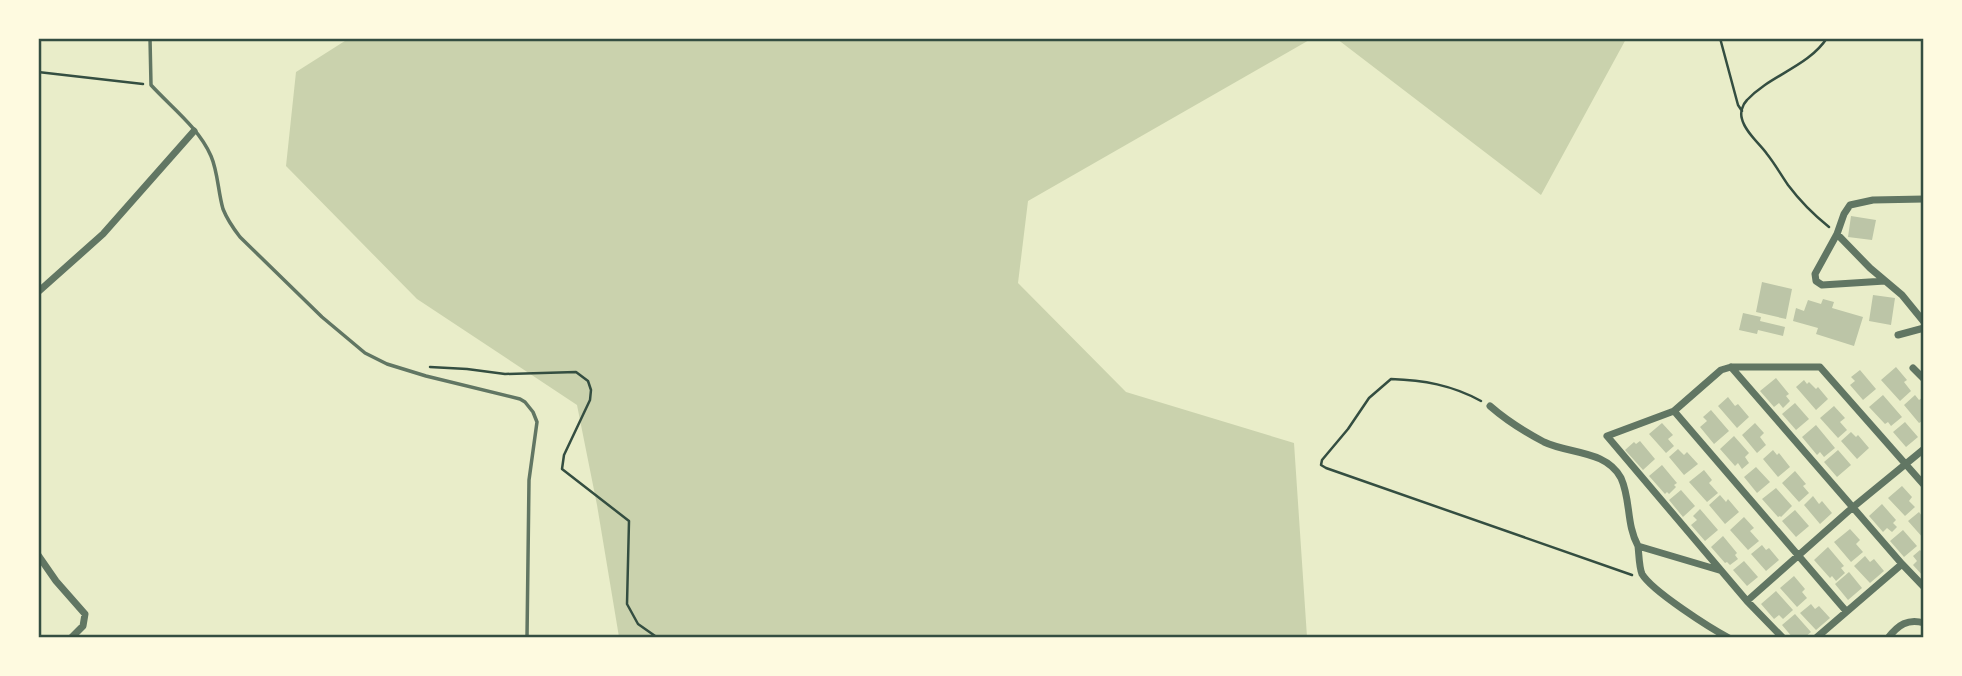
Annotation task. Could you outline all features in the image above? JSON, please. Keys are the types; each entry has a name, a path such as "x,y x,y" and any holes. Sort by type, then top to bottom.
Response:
{"street":[{"path":"38,292 103,234 194,131"},
{"path":"1885,281 1822,285 1816,281 1815,274 1850,205 1873,200 1923,199"},
{"path":"1837,234 1902,295 1923,323"},
{"path":"1898,335 1923,328"},
{"path":"1731,367 1923,587"},
{"path":"1783,638 1746,601 1607,436 1674,411 1721,370 1731,367 1820,367 1923,485"},
{"path":"1913,368 1923,379"},
{"path":"1490,406 1505,419 1547,443 1603,460 1619,476 1628,497 1629,521 1638,546 1642,574 1708,627 1729,638"},
{"path":"1674,411 1846,611"},
{"path":"1746,601 1923,449"},
{"path":"1638,546 1720,570"},
{"path":"38,555 56,581 85,614 83,626 71,638"},
{"path":"1816,638 1902,564"},
{"path":"1888,638 1903,623 1913,620 1923,623"}],"lane":[{"path":"150,38 151,85 208,148 224,210 231,226 240,237 346,339 365,353 387,364 418,374 520,399 525,401 533,412 537,422 529,480 527,638"}],"path":[{"path":"1720,38 1742,111"},
{"path":"1827,38 1812,57 1791,67 1750,96 1744,102 1741,118 1800,200 1837,234"},
{"path":"38,72 151,85"},
{"path":"418,374 432,366 505,374 576,372 588,381 590,400 565,455 562,469 629,522 626,604 638,624 658,638"},
{"path":"1490,406 1465,392 1438,384 1391,379 1369,398 1321,465 1647,579"}],"green space":[{"path":"348,39 1311,39 1028,201 1018,283 1126,392 1294,443 1307,637 619,637 577,405 417,299 286,166 296,72"},
{"path":"1337,39 1626,39 1541,195"}],"building":[{"path":"1851,216 1876,220 1872,240 1848,237"},
{"path":"1762,282 1792,289 1786,319 1756,312"},
{"path":"1873,295 1895,298 1891,325 1869,321"},
{"path":"1823,299 1834,302 1832,308 1863,317 1854,346 1816,334 1818,328 1793,321 1796,308 1804,311 1808,300 1821,304"},
{"path":"1743,313 1761,317 1760,321 1785,327 1783,336 1758,330 1757,334 1739,330"},
{"path":"1896,367 1907,380 1904,382 1911,391 1900,401 1881,380"},
{"path":"1860,370 1876,389 1863,400 1850,385 1855,381 1851,377"},
{"path":"1776,378 1789,394 1786,396 1790,401 1783,408 1779,403 1774,407 1760,391"},
{"path":"1804,380 1816,389 1818,387 1828,399 1816,410 1796,387"},
{"path":"1883,395 1902,417 1891,426 1888,422 1885,424 1869,407"},
{"path":"1915,395 1919,400 1924,400 1924,420 1919,423 1904,405"},
{"path":"1728,397 1749,417 1737,428 1718,406"},
{"path":"1795,403 1809,419 1796,430 1782,414"},
{"path":"1834,406 1845,418 1840,422 1847,430 1838,438 1820,418"},
{"path":"1711,410 1729,431 1714,444 1700,427 1707,421 1703,417"},
{"path":"1905,422 1918,437 1906,447 1893,432"},
{"path":"1662,423 1673,435 1668,439 1674,446 1666,453 1649,434"},
{"path":"1755,423 1764,433 1760,437 1766,445 1757,453 1742,435"},
{"path":"1816,425 1835,448 1824,457 1820,452 1817,455 1802,437"},
{"path":"1851,432 1856,437 1858,435 1869,448 1857,459 1841,441"},
{"path":"1734,436 1749,453 1745,457 1749,463 1742,469 1738,463 1735,466 1720,449"},
{"path":"1640,441 1655,459 1643,470 1625,450 1634,442 1636,444"},
{"path":"1678,449 1684,455 1687,452 1698,464 1684,475 1669,457"},
{"path":"1773,450 1777,455 1779,453 1790,467 1778,477 1763,459"},
{"path":"1838,450 1851,465 1837,477 1824,462"},
{"path":"1662,465 1677,483 1669,494 1665,494 1649,476"},
{"path":"1756,467 1770,482 1757,493 1744,477"},
{"path":"1704,470 1712,480 1709,483 1718,493 1707,502 1689,482"},
{"path":"1795,471 1806,484 1803,486 1809,493 1799,502 1782,483"},
{"path":"1902,486 1912,497 1909,501 1915,507 1905,516 1888,498"},
{"path":"1776,488 1792,506 1781,517 1762,499"},
{"path":"1681,490 1695,506 1683,517 1669,500"},
{"path":"1720,495 1726,502 1728,499 1739,512 1725,524 1709,505"},
{"path":"1813,496 1819,504 1822,501 1832,513 1820,524 1804,505"},
{"path":"1882,504 1896,520 1893,523 1897,527 1892,532 1887,528 1883,532 1869,516"},
{"path":"1700,509 1718,530 1705,541 1691,525 1697,520 1693,516"},
{"path":"1795,510 1809,526 1796,537 1782,521"},
{"path":"1919,512 1924,515 1924,539 1908,521"},
{"path":"1744,517 1754,528 1750,531 1759,541 1748,550 1730,530"},
{"path":"1850,529 1860,540 1856,544 1863,552 1851,562 1834,542"},
{"path":"1903,530 1917,546 1904,557 1890,541"},
{"path":"1723,536 1737,553 1735,555 1738,559 1730,565 1711,547"},
{"path":"1762,545 1766,550 1769,548 1779,560 1766,571 1751,554"},
{"path":"1828,547 1844,566 1841,568 1845,573 1836,581 1814,560"},
{"path":"1920,550 1924,554 1924,577 1913,565 1917,561 1913,556"},
{"path":"1865,556 1870,562 1874,559 1884,571 1870,583 1854,566"},
{"path":"1744,561 1758,577 1747,586 1733,570"},
{"path":"1849,572 1862,588 1848,600 1835,584"},
{"path":"1794,576 1805,589 1802,592 1807,598 1797,607 1780,588"},
{"path":"1776,591 1793,610 1783,619 1779,615 1774,619 1761,604"},
{"path":"1811,604 1815,609 1819,606 1830,618 1816,630 1800,613"},
{"path":"1795,614 1811,632 1804,638 1793,638 1782,625"}]}
